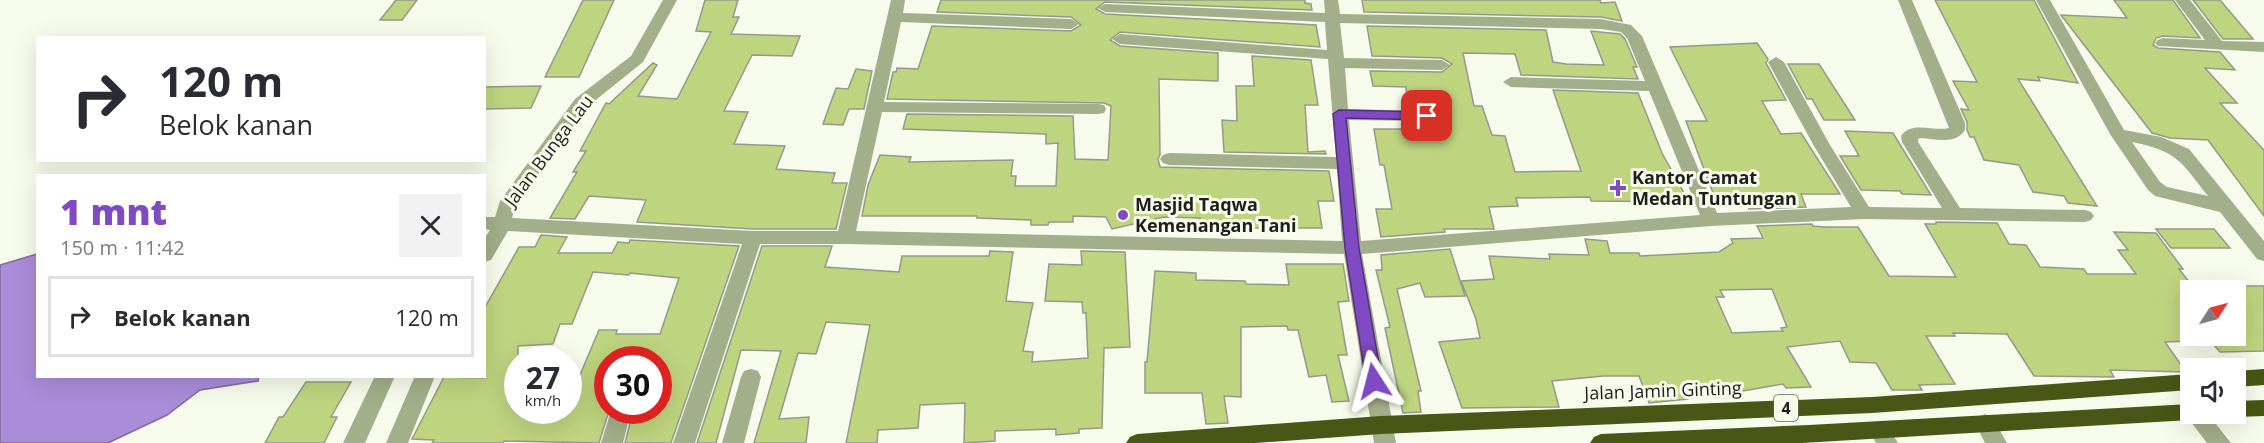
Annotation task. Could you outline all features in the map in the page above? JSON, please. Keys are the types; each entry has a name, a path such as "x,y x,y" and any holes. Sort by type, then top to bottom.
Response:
{"highway":[{"path":"2246,378 2264,377"},
{"name":"Jalan Jamin Ginting","path":"1137,443 1383,434 1872,405 2180,383"},
{"path":"2246,409 2264,408"},
{"name":"4","path":"1601,443 1883,436 1986,423 2180,413"}],"street":[{"name":"Jalan Bunga Lau","path":"486,246 491,224 581,103 637,59 670,0"},
{"path":"846,237 898,0"},
{"path":"1905,0 1957,123 1957,130 1952,134 1916,132 1909,136 1910,142 1955,214"},
{"path":"2043,0 2118,134 2154,186 2161,192 2223,206"},
{"path":"2182,0 2217,45"},
{"path":"1105,8 1332,9 1617,26 1630,31 1634,36 1711,220"},
{"path":"1332,9 1352,248 1383,434"},
{"path":"894,17 1071,24"},
{"path":"1120,39 1336,59 1442,65"},
{"path":"2163,43 2264,47"},
{"path":"1776,62 1822,146 1864,213"},
{"path":"1510,82 1654,86"},
{"path":"873,107 1098,109"},
{"path":"1339,114 1427,116"},
{"path":"2118,134 2155,141 2178,150 2264,254"},
{"path":"1169,159 1344,163"},
{"path":"491,224 753,238 846,237 1352,248 1711,220 1864,213 2085,216"},
{"path":"684,443 753,238"},
{"path":"733,443 751,377"},
{"path":"354,443 384,378"},
{"path":"397,443 424,378"},
{"path":"1986,423 1996,443"},
{"path":"612,443 617,424"},
{"path":"2204,424 2220,443"}],"shaded area":[{"path":"36,254 36,378 259,378 258,381 200,390 167,415 108,443 0,443 0,265"}],"building":[{"path":"396,0 417,0 402,20 380,20"},
{"path":"583,0 614,0 579,77 545,77"},
{"path":"705,0 738,0 733,17 739,17 731,34 800,36 792,56 752,55 724,111 748,112 734,144 785,146 776,169 835,173 832,183 847,183 836,229 753,229 637,222 646,200 589,196 575,219 550,218 577,172 573,172 586,151 580,151 606,103 609,104 653,63 657,65 638,96 677,99 711,32 696,31"},
{"path":"941,0 1305,0 1305,3 1311,4 1312,10 1105,2 1096,9 1105,14 1316,25 1320,47 1120,32 1110,40 1120,46 1218,53 1218,81 1159,79 1160,155 1158,159 1160,167 1329,171 1334,201 1318,201 1322,228 1237,228 1237,233 1200,232 1200,218 1164,217 1112,229 1106,217 1073,216 1073,222 1031,225 1031,220 977,218 977,216 862,216 868,185 880,155 911,157 909,162 1013,160 1011,176 1016,176 1015,186 1056,186 1058,143 1046,144 1046,134 903,129 907,114 1073,116 1075,159 1108,160 1111,106 1104,103 887,99 893,72 896,72 897,68 918,69 932,26 1071,31 1081,25 1071,17 937,12"},
{"path":"1362,0 1600,0 1601,3 1615,2 1622,21 1601,17 1364,12"},
{"path":"1935,0 2034,0 2078,83 2038,77 2040,81 2018,79 2097,206 2068,203 2064,196 2033,192 2019,165 1984,160 1974,137 1970,137 1967,130 1967,122 1961,109 1969,110 1953,81 1977,82"},
{"path":"2114,0 2173,0 2200,38 2163,36 2156,38 2153,45 2158,48 2220,52 2235,70 2205,68 2237,103 2220,103 2264,150 2264,216 2208,140 2170,138 2152,133 2061,15 2127,18"},
{"path":"2193,0 2220,0 2253,39 2223,39"},
{"path":"1367,26 1546,30 1553,62 1566,64 1604,65 1591,31 1620,34 1625,39 1637,67 1633,67 1638,79 1521,75 1515,54 1463,53 1474,106 1482,106 1492,135 1505,136 1515,172 1581,171 1553,90 1638,93 1662,153 1689,202 1591,201 1590,197 1516,198 1518,206 1489,207 1494,229 1444,229 1445,232 1381,237 1376,209 1392,209 1384,165 1380,165 1374,129 1410,129 1410,123 1433,122 1437,115 1433,110 1408,108 1406,87 1373,86 1370,71 1442,72 1452,64 1442,58 1372,56"},
{"path":"1757,43 1768,59 1766,63 1786,100 1762,101 1781,134 1801,133 1840,194 1801,194 1806,207 1749,209 1747,204 1717,204 1686,121 1707,121 1670,47"},
{"path":"1252,56 1311,60 1318,105 1305,105 1308,152 1325,151 1326,154 1224,152 1222,120 1237,121 1236,86 1254,86"},
{"path":"1788,64 1819,64 1855,120 1824,120 1812,99 1807,99"},
{"path":"856,69 872,71 864,109 849,109 843,125 823,124 836,88 848,89"},
{"path":"541,86 531,108 486,109 486,87"},
{"path":"1845,131 1893,133 1931,195 1861,190 1840,156 1859,156"},
{"path":"1936,222 1997,223 2009,244 2026,245 2040,267 2084,269 2087,274 2136,274 2118,250 2128,250 2114,232 2156,233 2183,269 2179,269 2188,280 2180,280 2180,341 2165,342 2180,363 2180,372 2110,370 2114,377 2034,376 2007,334 1953,333 1955,336 1926,336 1955,384 1919,385 1922,390 1892,390 1876,363 1850,362 1840,341 1787,347 1811,387 1786,388 1783,384 1737,392 1685,393 1688,399 1649,403 1639,376 1603,376 1552,381 1559,407 1462,408 1439,342 1480,338 1476,319 1461,281 1494,279 1489,256 1550,259 1549,254 1589,255 1585,239 1607,241 1610,253 1639,253 1640,256 1719,252 1733,243 1731,239 1763,238 1757,226 1812,224 1825,227 1858,227 1889,276 1956,277 1925,224 1936,224","holes":["1772,289 1787,327 1781,328 1783,331 1732,333 1716,297 1724,297 1720,290"]},
{"path":"2156,229 2214,229 2230,248 2171,248"},
{"path":"541,235 567,237 558,253 612,253 618,242 629,243 630,240 739,246 671,443 625,443 630,424 672,424 672,346 594,346 594,424 605,424 599,443 504,441 503,443 432,443 434,440 412,439 443,378 486,378 486,305 519,247 535,247"},
{"path":"762,246 832,246 825,267 899,272 902,256 989,256 990,251 1013,252 1006,301 1033,303 1023,351 1033,352 1032,362 1088,358 1086,313 1083,313 1082,302 1045,301 1049,264 1082,265 1081,251 1125,252 1130,347 1104,348 1102,428 1079,429 1079,433 1056,435 1056,429 995,431 995,441 964,443 965,403 920,405 918,428 878,430 877,443 846,443 870,325 826,322 816,354 798,353 779,419 809,417 806,443 754,443 781,351 741,350 716,443 697,443"},
{"path":"1450,249 1465,296 1425,297 1420,283 1397,289 1421,391 1418,391 1421,412 1403,413 1385,328 1390,327 1376,270 1382,270 1381,255"},
{"path":"1286,264 1343,264 1349,301 1338,302 1347,355 1338,355 1349,401 1332,402 1326,375 1309,377 1298,330 1288,330 1287,326 1241,327 1241,397 1224,396 1228,423 1206,424 1202,393 1145,393 1145,362 1147,362 1155,271 1196,273 1196,280 1289,285"},
{"path":"2246,286 2264,286 2264,351 2220,352 2215,346 2246,346"},
{"path":"306,382 351,382 331,417 337,417 324,443 265,443 279,417 283,417"}],"place":[{"name":"Kantor Camat Medan Tuntungan","path":"1618,188"},
{"name":"Masjid Taqwa Kemenangan Tani","path":"1123,215"}],"route":[{"path":"1374,381 1352,248 1339,114 1427,116"}]}
